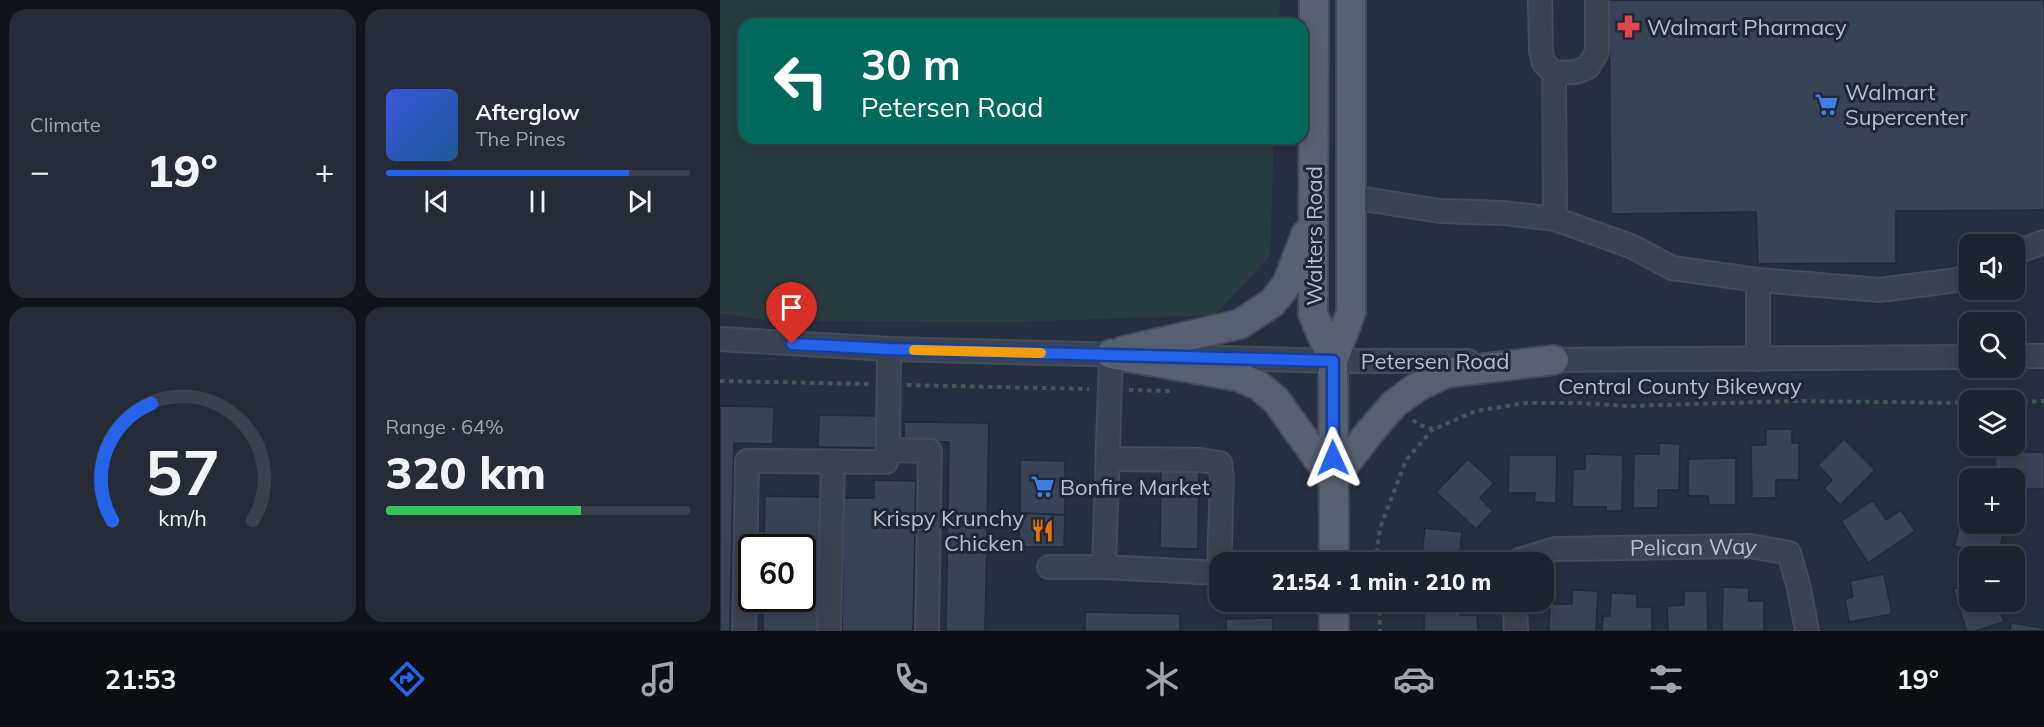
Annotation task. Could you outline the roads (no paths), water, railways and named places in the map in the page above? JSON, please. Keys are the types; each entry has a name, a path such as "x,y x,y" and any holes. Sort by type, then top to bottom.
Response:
{"main road":[{"name":"Walters Road","path":"1314,0 1313,314 1333,361"},
{"name":"Walters Road","path":"1334,552 1333,361 1351,312 1351,0"},
{"path":"1111,354 1240,324 1272,303 1287,284 1313,216"},
{"path":"1111,354 1240,377 1259,386 1276,400 1333,480 1393,405 1417,387 1446,373 1554,360"},
{"path":"1334,612 1334,631"}],"street":[{"path":"1540,0 1541,51 1544,63 1554,74 1555,219"},
{"path":"1554,74 1576,72 1588,67 1597,52 1597,0"},
{"path":"1351,197 1440,211 1504,213 1555,219 1633,247 1672,268 1758,280 1880,290 1959,279"},
{"path":"2025,250 2044,242"},
{"path":"1758,280 1758,358"},
{"name":"Petersen Road","path":"720,339 889,349 1333,361 1959,357"},
{"path":"744,631 747,461 886,462 889,349"},
{"path":"1104,567 1111,354"},
{"path":"2025,356 2044,356"},
{"path":"888,450 930,451 927,631"},
{"path":"1108,459 1200,460 1220,463 1222,477 1220,552"},
{"path":"829,631 833,462"},
{"name":"Pelican Way","path":"1546,552 1555,549 1750,546 1789,553 1799,588 1807,631"},
{"path":"1049,567 1104,567 1209,572"},
{"path":"1515,612 1516,631"}],"place":[{"name":"Walmart Pharmacy","path":"1629,27"},
{"name":"Walmart Supercenter","path":"1827,105"},
{"name":"Bonfire Market","path":"1042,487"},
{"name":"Krispy Krunchy Chicken","path":"1042,531"}]}
